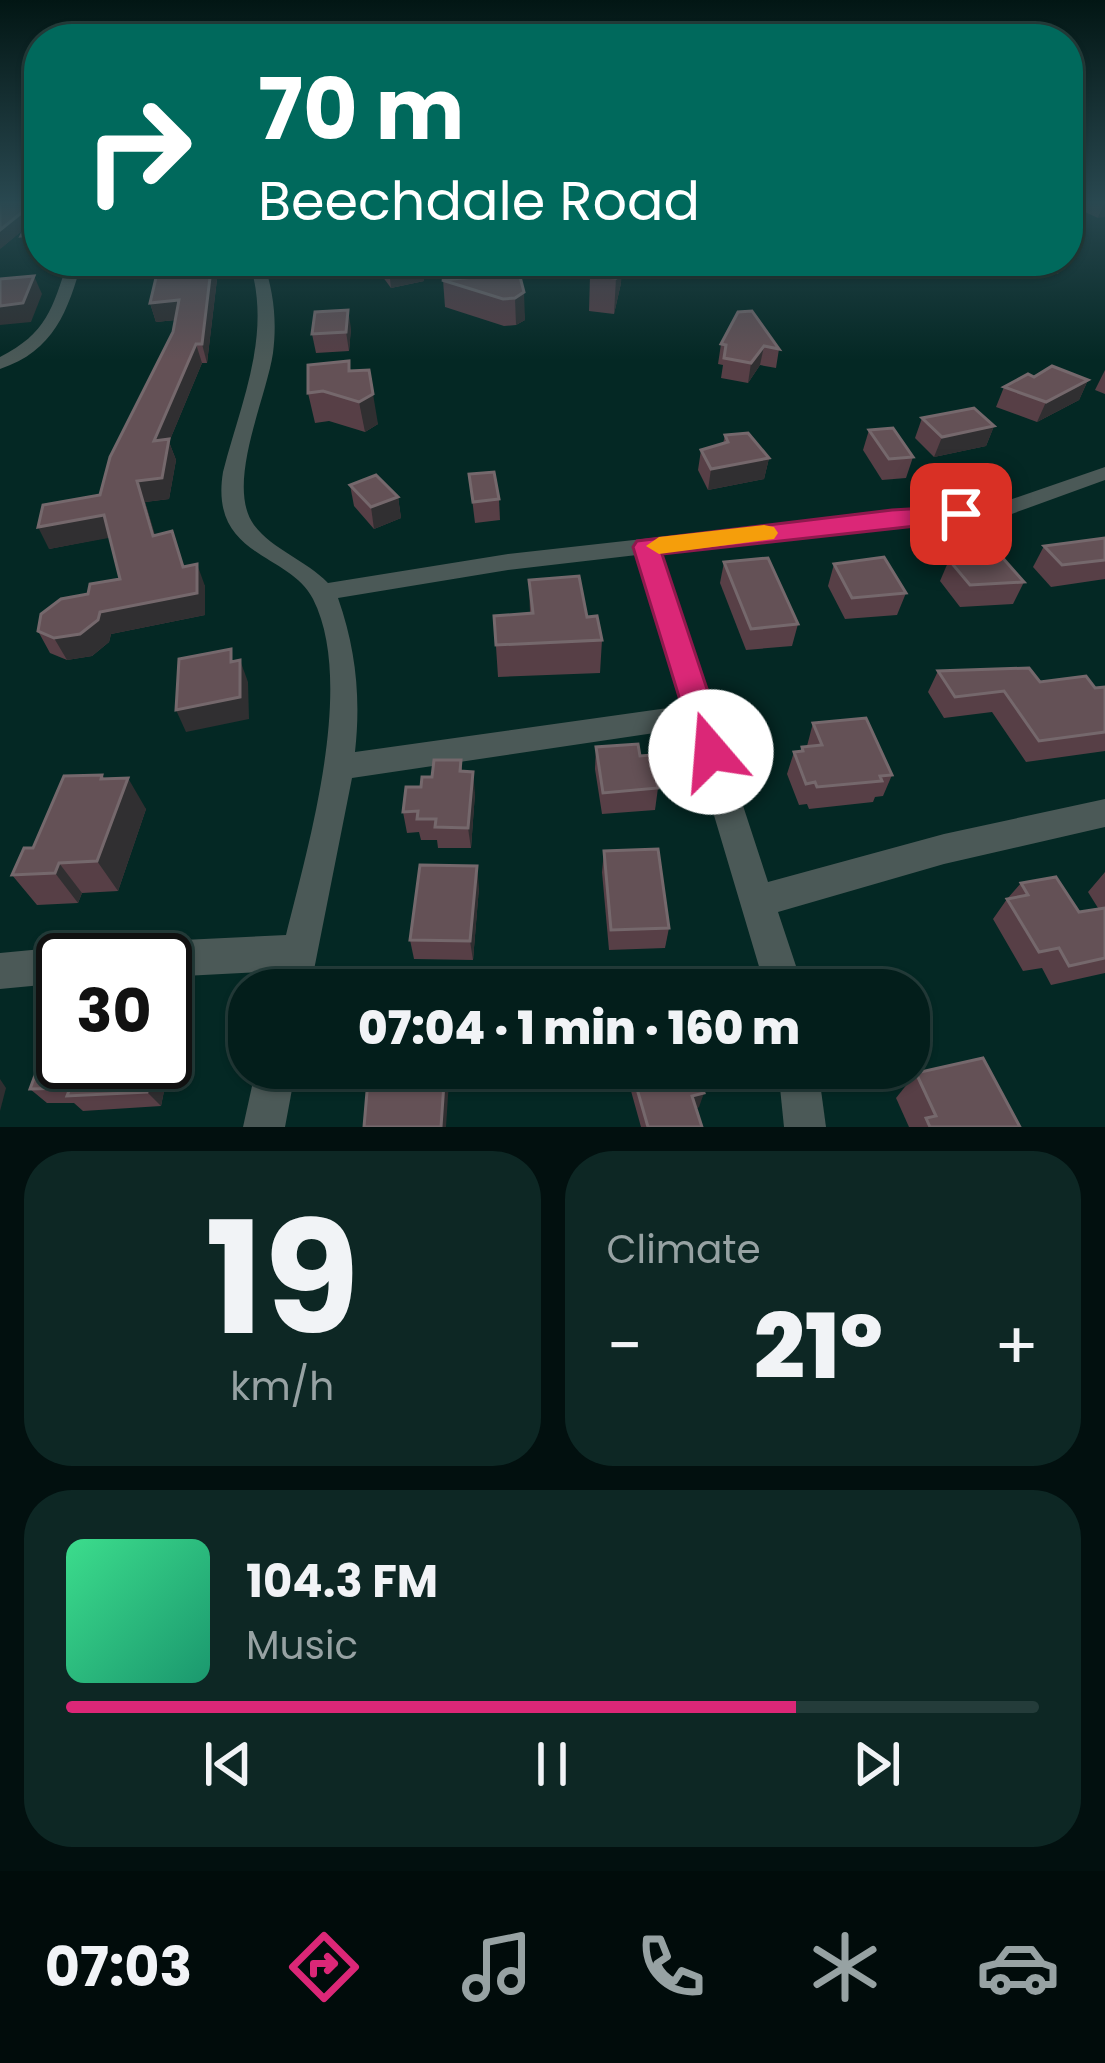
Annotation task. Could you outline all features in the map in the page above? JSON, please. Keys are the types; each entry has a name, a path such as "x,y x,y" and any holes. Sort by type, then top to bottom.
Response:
{"street":[{"path":"0,364 45,340 55,325 70,276"},
{"path":"261,276 266,291 261,375 231,492 238,517 260,547 323,592 344,658 339,767 295,969"},
{"path":"323,592 470,567 892,518 995,513 1105,473"},
{"path":"646,547 779,969"},
{"path":"339,767 698,716"},
{"path":"761,901 981,840 1105,813"},
{"path":"192,957 299,952"},
{"path":"0,971 36,968"},
{"path":"264,1127 272,1089"},
{"path":"800,1089 805,1127"}],"building":[{"path":"34,276 23,303 0,306 0,279"},
{"path":"156,276 210,276 202,344 196,344 154,441 169,439 162,478 137,481 153,536 172,531 183,567 197,564 197,593 100,612 98,620 80,634 54,638 38,631 41,614 61,599 88,594 90,584 120,579 104,515 38,527 43,505 100,495 110,457 173,332 179,300 150,303"},
{"path":"520,276 524,292 503,299 442,280"},
{"path":"348,310 346,332 312,334 315,312"},
{"path":"752,311 779,349 764,346 751,363 724,358 726,345 721,344 738,312"},
{"path":"349,361 349,371 369,370 373,394 359,402 323,391 308,393 308,365"},
{"path":"1052,366 1088,380 1046,402 1004,387 1028,374 1034,377"},
{"path":"974,408 994,426 942,437 922,418"},
{"path":"893,428 913,457 889,459 869,430"},
{"path":"748,433 769,458 711,469 701,450 728,442 725,435"},
{"path":"494,472 499,499 473,502 469,474"},
{"path":"376,475 398,497 371,507 350,485"},
{"path":"1105,538 1105,560 1062,565 1044,546"},
{"path":"1001,556 1024,582 970,585 949,560 976,559"},
{"path":"884,557 906,593 852,598 834,564"},
{"path":"768,558 798,624 751,629 724,562"},
{"path":"579,576 587,617 597,616 602,640 496,645 494,616 533,613 529,580"},
{"path":"231,649 231,662 240,660 240,697 176,710 179,659"},
{"path":"1029,668 1040,682 1086,676 1095,688 1105,687 1105,732 1039,741 1004,691 955,697 938,671"},
{"path":"866,718 892,775 880,776 882,781 806,784 794,752 822,745 813,723"},
{"path":"638,744 640,756 651,755 658,788 603,793 596,747"},
{"path":"434,760 461,760 460,771 473,772 468,828 435,827 436,819 417,819 418,811 403,812 406,787 421,787 422,777 432,777"},
{"path":"102,775 101,779 128,778 97,861 59,863 55,873 12,875 24,848 33,848 64,776"},
{"path":"658,849 669,928 611,930 604,851"},
{"path":"420,865 477,866 470,941 410,940"},
{"path":"1056,877 1079,912 1105,908 1105,958 1069,966 1059,948 1039,952 1007,899 1028,895 1021,883"},
{"path":"983,1058 1020,1127 930,1127 926,1118 936,1116 923,1089 930,1089 930,1070"},
{"path":"70,1089 148,1089 147,1092 67,1096"},
{"path":"367,1089 444,1089 441,1127 364,1127"},
{"path":"637,1089 703,1089 704,1093 692,1096 702,1127 648,1127"}],"slow traffic":[{"path":"659,546 764,533"}],"route":[{"path":"711,752 646,547 961,514"}]}
